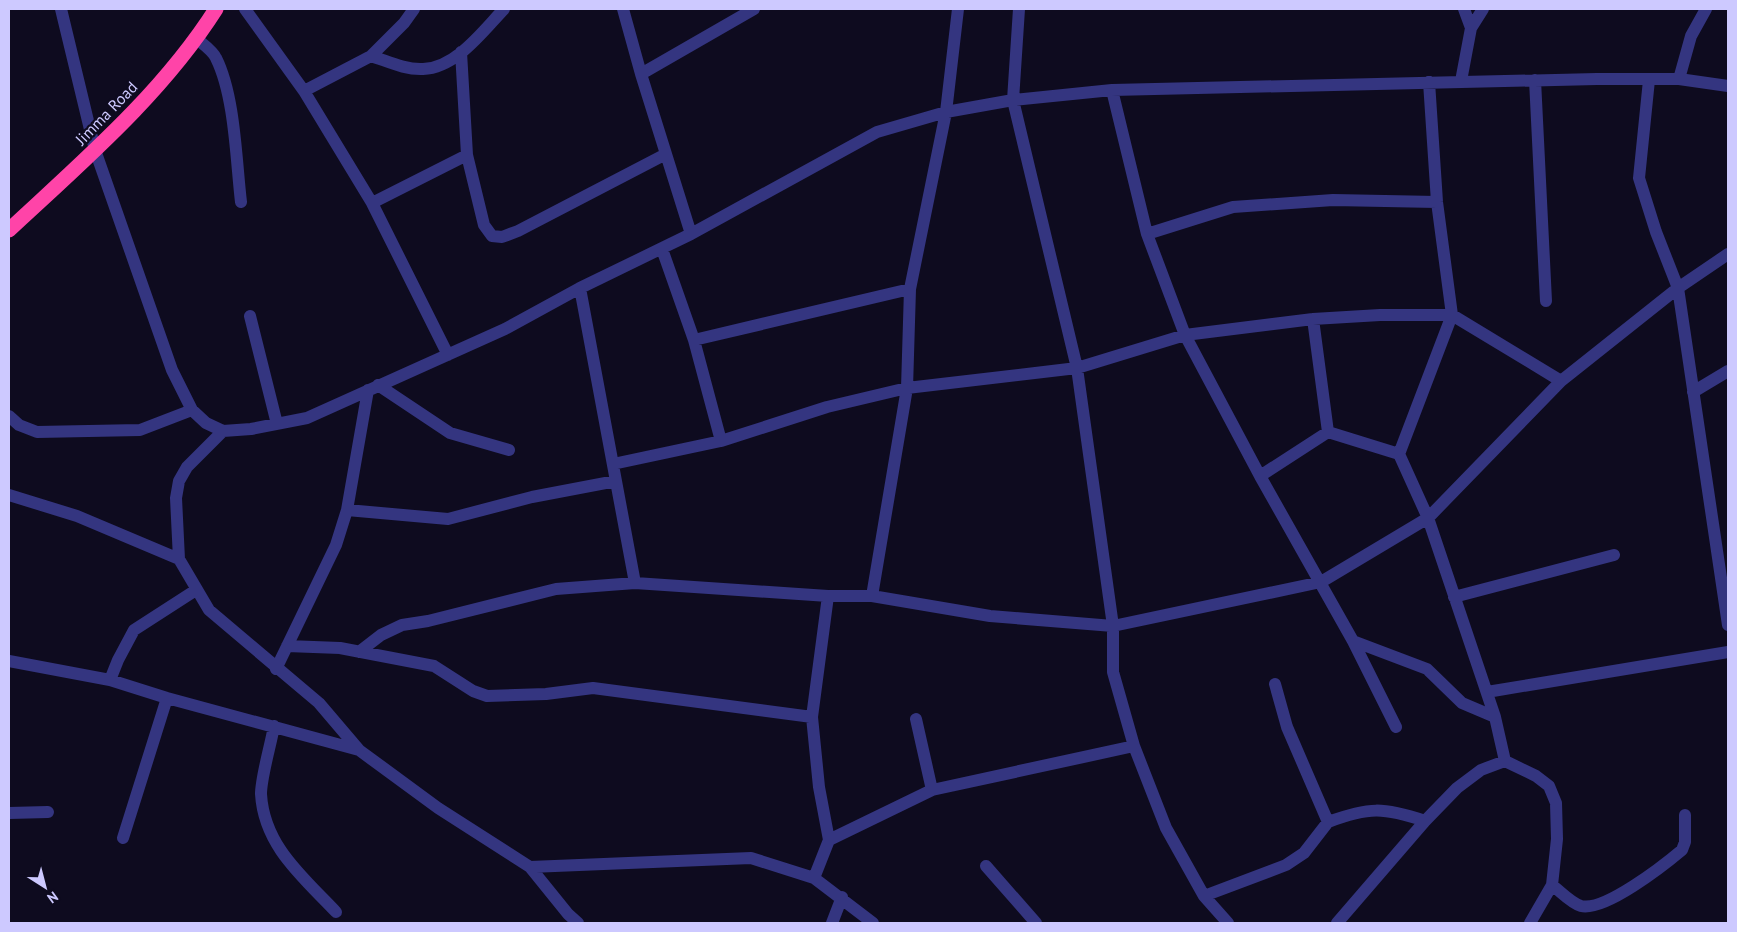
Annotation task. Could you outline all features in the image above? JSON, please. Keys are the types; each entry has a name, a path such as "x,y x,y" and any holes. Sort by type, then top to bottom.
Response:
{"highway":[{"name":"Jimma Road","path":"9,230 95,150 143,101 197,39 216,9"}],"street":[{"path":"61,9 95,150 172,370 192,410 206,423 223,432"},
{"path":"245,9 304,91 372,203 448,355"},
{"path":"304,91 370,56 404,23 414,9"},
{"path":"370,56 409,68 439,67 462,52 504,9"},
{"path":"623,9 641,74 691,234"},
{"path":"641,74 754,9"},
{"path":"872,596 908,388 910,289 946,112 958,9"},
{"path":"1019,9 1013,100 1078,368 1113,626 1113,672 1134,746 1166,828 1204,896 1228,923"},
{"path":"1464,9 1471,28"},
{"path":"1461,80 1471,28 1483,9"},
{"path":"1679,79 1691,36 1706,9"},
{"path":"197,39 216,56 224,81 232,124 241,202"},
{"path":"462,52 467,155 484,225 492,236 502,237 518,231 666,154"},
{"path":"578,923 568,914 530,867 438,808 359,750 319,703 276,669 209,610 179,559 176,513 179,481 187,467 223,432 307,418 504,329 580,288 691,234 877,132 946,112 1013,100 1112,90 1461,80 1679,79 1728,86"},
{"path":"1535,80 1546,301"},
{"path":"1649,80 1639,178 1656,232 1678,288 1693,392 1722,545 1728,625"},
{"path":"1429,82 1437,202 1452,315 1399,454 1428,518 1487,692 1506,761"},
{"path":"1112,90 1147,234 1185,335 1260,476 1354,641 1396,727"},
{"path":"372,203 467,155"},
{"path":"1147,234 1233,207 1333,200 1437,202"},
{"path":"662,249 694,340 721,441"},
{"path":"359,652 381,635 402,625 428,621 556,589 635,583 828,596 872,596 990,616 1113,626 1321,582 1428,518 1562,382 1678,288 1728,254"},
{"path":"580,288 635,583"},
{"path":"694,340 910,289"},
{"path":"613,464 721,441 827,407 908,388 1078,368 1185,335 1313,319 1380,315 1452,315 1562,382"},
{"path":"250,316 277,424"},
{"path":"1313,319 1328,432"},
{"path":"1693,392 1728,371"},
{"path":"373,387 450,433 509,450"},
{"path":"276,669 336,545 346,510 373,387"},
{"path":"9,416 19,425 37,432 140,430 192,410"},
{"path":"1328,432 1399,454"},
{"path":"1260,476 1328,432"},
{"path":"346,510 448,519 532,497 616,481"},
{"path":"9,495 77,516 179,559"},
{"path":"1454,597 1614,555"},
{"path":"110,680 134,630 196,590"},
{"path":"814,878 829,840 819,787 812,717 828,596"},
{"path":"1354,641 1427,669 1462,703 1495,717"},
{"path":"287,646 340,648 434,666 474,691 487,696 546,694 593,688 812,717"},
{"path":"1487,692 1728,652"},
{"path":"9,662 110,680 167,698 359,750"},
{"path":"1274,684 1287,727 1328,822"},
{"path":"124,838 167,698"},
{"path":"916,719 932,790"},
{"path":"274,726 261,793 268,827 284,858 336,912"},
{"path":"829,840 932,790 1134,746"},
{"path":"1337,923 1425,821 1457,788 1480,770 1506,761 1536,776 1549,786 1556,803 1557,839 1552,885 1530,923"},
{"path":"1204,896 1286,865 1304,853 1328,822 1358,811 1386,810 1425,821"},
{"path":"9,813 48,812"},
{"path":"1552,885 1580,906 1592,906 1608,901 1682,850 1685,842 1685,815"},
{"path":"530,867 751,858 814,878 842,897 873,923"},
{"path":"986,866 1036,923"},
{"path":"832,923 842,897"}]}
